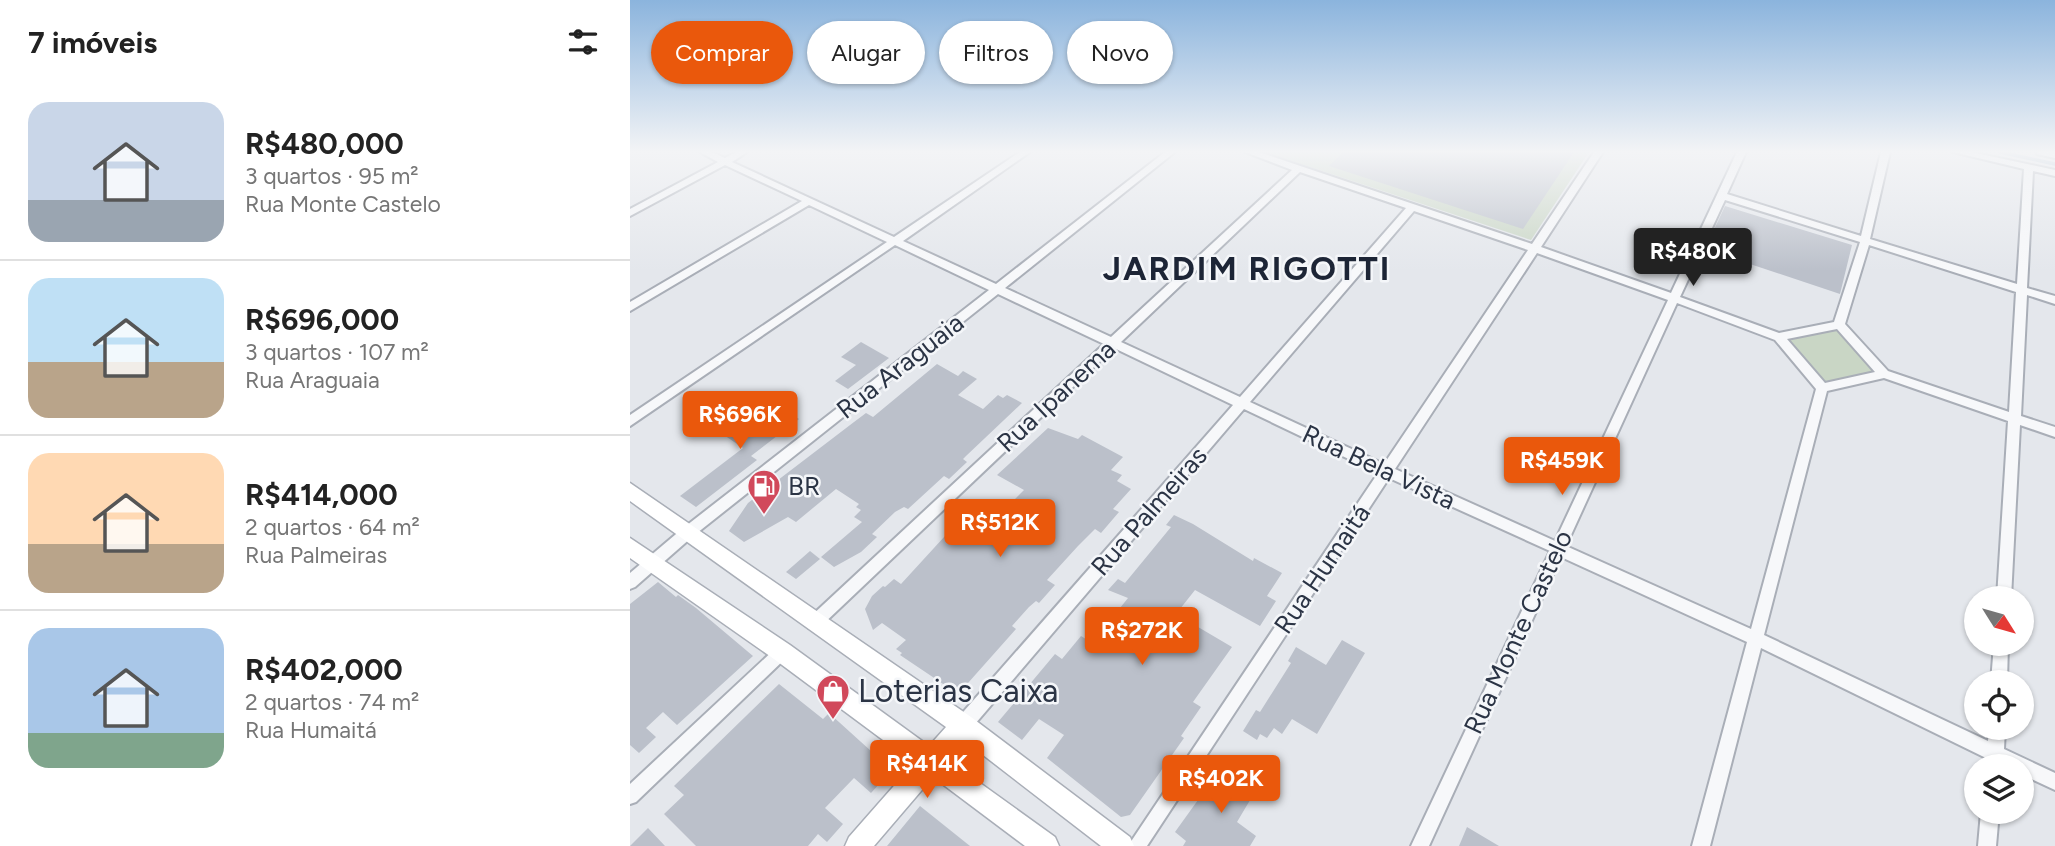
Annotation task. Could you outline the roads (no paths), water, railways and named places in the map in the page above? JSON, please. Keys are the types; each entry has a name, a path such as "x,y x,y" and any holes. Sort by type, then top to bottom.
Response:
{"main road":[{"path":"630,491 962,725 1121,846"},
{"path":"630,547 782,652 1046,846"},
{"name":"Rua Palmeiras","path":"858,846 962,725"}],"street":[{"path":"630,213 670,191"},
{"name":"Rua Bela Vista","path":"788,191 1387,471 1757,639 1983,754"},
{"path":"630,421 969,191"},
{"name":"Rua Araguaia","path":"630,582 687,533 1121,191"},
{"name":"Rua Ipanema","path":"814,622 1273,191"},
{"path":"1365,191 1676,298 1779,337 1822,388"},
{"name":"Rua Humaitá","path":"1137,846 1573,191"},
{"name":"Rua Monte Castelo","path":"1420,846 1556,548 1724,191"},
{"path":"1839,325 1865,241 1877,191"},
{"path":"2005,586 2028,191"},
{"path":"1722,196 2055,300"},
{"path":"630,307 809,201"},
{"name":"Rua Palmeiras","path":"962,725 1412,207"},
{"path":"1779,337 1839,325"},
{"path":"1839,325 1884,374 2055,432"},
{"path":"1822,388 1884,374"},
{"path":"1701,846 1822,388"},
{"path":"630,796 782,652"},
{"name":"Rua Bela Vista","path":"2034,774 2055,782"},
{"path":"1987,846 1989,824"}],"place":[{"name":"BR","path":"764,516"},
{"name":"Loterias Caixa","path":"833,721"}],"district":[{"name":"JARDIM RIGOTTI","path":"1247,268"}]}
